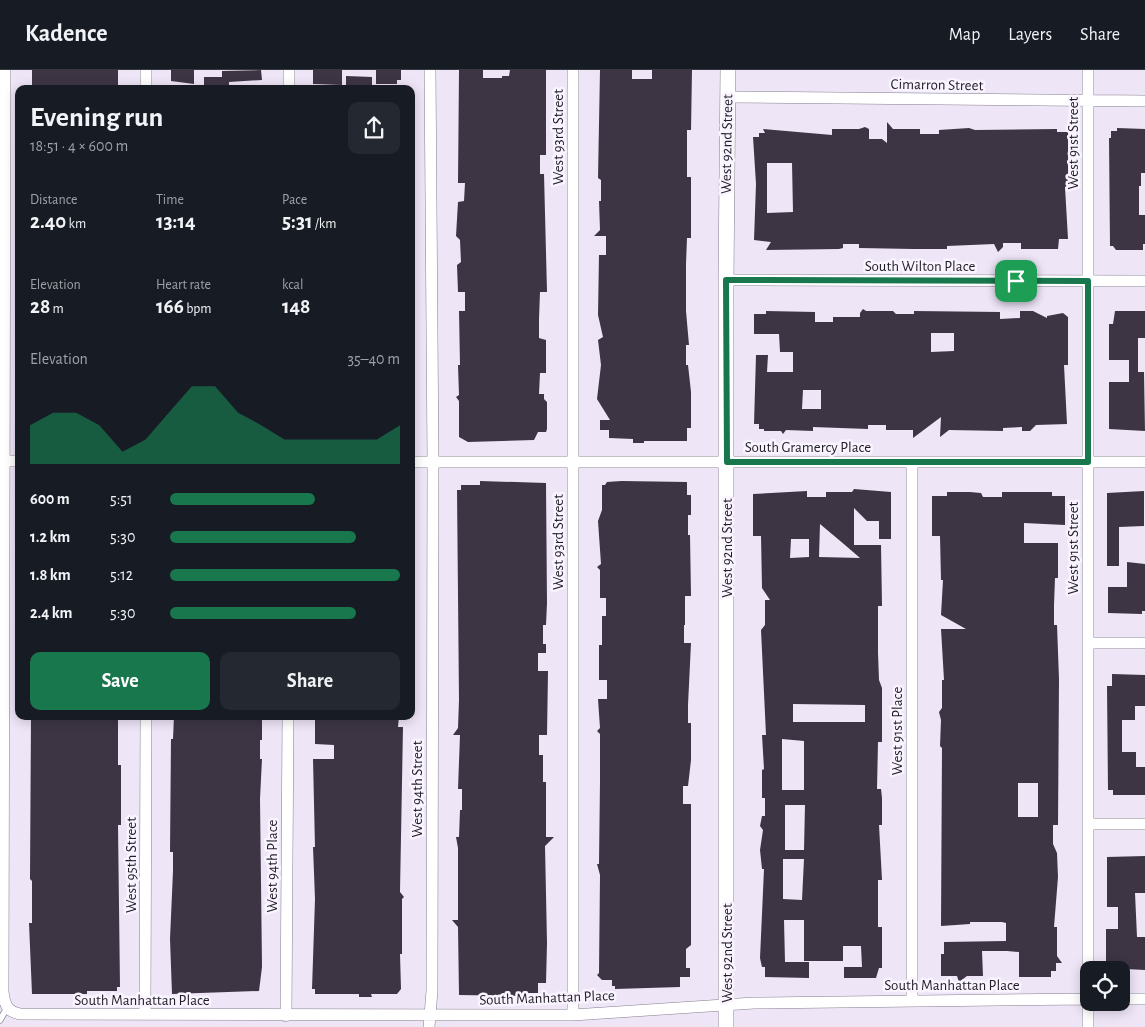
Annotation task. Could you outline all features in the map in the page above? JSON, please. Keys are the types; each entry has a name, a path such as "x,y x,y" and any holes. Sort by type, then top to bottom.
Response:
{"street":[{"path":"5,70 2,297 4,461 3,991 7,1008"},
{"path":"146,70 146,85"},
{"path":"289,70 289,85"},
{"name":"West 94th Street","path":"430,70 432,462 430,1021"},
{"name":"West 93rd Street","path":"573,70 573,1015"},
{"name":"West 92nd Street","path":"726,1027 726,280 728,70"},
{"name":"West 91st Street","path":"1088,70 1088,961"},
{"name":"Cimarron Street","path":"728,97 1145,101"},
{"name":"South Wilton Place","path":"726,280 1145,281"},
{"path":"4,461 15,461"},
{"name":"South Gramercy Place","path":"415,462 1145,462"},
{"name":"West 91st Place","path":"912,462 912,1000"},
{"path":"1088,643 1145,643"},
{"name":"West 95th Street","path":"145,1014 146,720"},
{"name":"West 94th Place","path":"286,1016 288,720"},
{"path":"1088,824 1145,824"},
{"name":"South Manhattan Place","path":"7,1008 20,1014 286,1016 430,1021 573,1015 726,1004 1080,999"},
{"path":"1130,999 1145,999"},
{"name":"West 91st Street","path":"1088,1011 1088,1027"}],"lane":[{"path":"0,1020 7,1008"}],"building":[{"path":"32,70 118,70 118,85 32,85"},
{"path":"171,70 194,70 194,84 171,81"},
{"path":"261,70 262,80 229,82 229,85 204,85 204,77 222,77 222,71"},
{"path":"313,70 342,70 342,85 313,84"},
{"path":"376,70 401,70 401,80 397,80 397,84 376,84"},
{"path":"459,70 483,70 483,78 502,78 502,76 509,76 510,70 546,70 546,155 540,155 540,174 544,174 547,292 540,292 539,338 546,340 546,373 540,373 539,394 544,394 544,399 547,402 547,429 546,432 538,432 534,440 468,442 459,437 459,401 456,397 459,395 459,311 465,311 465,292 458,292 457,265 461,262 460,240 456,236 458,202 464,201 465,183 458,183"},
{"path":"600,70 632,70 632,79 652,79 652,70 692,70 691,130 687,130 687,177 691,177 691,238 687,238 686,311 689,345 686,345 686,365 688,365 691,392 691,428 687,428 687,441 644,441 644,443 633,443 633,439 609,438 609,430 600,430 600,420 610,420 597,399 601,365 598,340 603,337 598,315 599,255 606,255 606,236 594,236 600,230 599,201 601,201 601,180 598,178"},
{"path":"346,76 372,77 372,85 346,85"},
{"path":"887,122 893,129 920,129 920,134 939,134 939,130 969,128 975,130 1057,129 1057,132 1068,132 1068,186 1065,187 1068,239 1059,239 1058,249 1021,249 1021,243 1003,243 1003,247 998,252 994,244 947,246 947,249 914,249 859,248 859,244 843,244 843,248 839,249 766,250 771,242 754,240 756,184 753,137 759,137 759,133 765,133 763,129 832,135 832,129 859,129 865,127 869,129 869,139 882,139 887,143","holes":["767,163 792,163 793,212 767,213"]},
{"path":"1117,128 1145,129 1145,173 1141,173 1141,186 1139,186 1139,215 1145,215 1145,244 1143,244 1143,250 1116,250 1113,246 1110,246 1109,138 1111,138 1111,131 1117,131"},
{"path":"863,309 866,311 893,311 896,314 914,314 914,311 1000,312 1000,319 1020,318 1020,311 1033,311 1047,318 1047,316 1063,313 1068,317 1068,365 1064,365 1067,424 1036,425 1030,431 1022,431 1022,427 1003,428 1003,431 949,430 940,437 941,417 913,438 913,430 886,430 886,425 868,425 868,429 813,427 813,431 786,430 783,434 781,431 764,431 764,429 759,429 759,424 754,424 756,355 768,355 767,372 793,372 793,352 780,352 779,334 754,334 754,314 766,314 766,311 815,312 815,322 833,322 833,317 860,317","holes":["931,333 954,333 954,351 931,352","803,390 821,390 821,409 802,409"]},
{"path":"1115,311 1145,311 1145,338 1138,338 1138,372 1144,372 1145,431 1109,429 1109,382 1129,382 1129,360 1109,360 1109,324 1113,324"},
{"path":"480,481 546,483 547,603 546,625 543,625 543,644 546,644 546,653 538,653 538,671 548,671 547,735 539,735 539,755 543,755 543,782 546,782 546,837 554,837 545,846 546,983 538,983 538,993 524,993 524,996 459,995 458,927 452,920 458,920 458,848 456,837 459,837 460,810 462,810 462,789 458,789 460,735 453,735 458,728 459,700 457,490 461,490 461,485 480,485"},
{"path":"607,482 687,482 687,495 691,495 688,535 690,535 691,596 685,596 684,643 691,643 688,723 691,723 691,760 688,786 683,786 683,804 691,804 691,945 686,949 686,968 690,968 690,977 680,977 680,987 615,989 615,986 612,986 612,980 602,980 597,975 599,973 600,875 597,864 599,864 600,782 600,734 597,731 600,728 598,699 607,699 607,680 599,680 599,645 602,645 602,616 606,616 606,598 600,598 600,570 597,567 601,564 598,521 602,510 602,485 605,485"},
{"path":"854,489 891,492 891,539 879,539 879,521 867,521 854,508 854,545 881,545 882,606 878,606 878,653 879,680 882,688 882,742 878,742 877,789 881,789 882,798 882,825 879,825 882,880 878,880 878,927 882,927 882,968 879,968 876,978 844,978 844,967 862,967 861,946 843,946 843,961 804,961 804,920 784,920 785,962 809,962 809,978 765,977 765,967 762,967 760,958 764,869 762,869 760,850 763,830 760,826 762,816 765,816 765,798 762,798 762,770 764,769 762,735 766,735 761,630 765,625 765,600 770,600 762,588 761,536 753,536 753,494 807,491 807,497 826,497 826,492 852,492","holes":["820,524 860,558 819,557","791,539 809,539 809,557 790,558","793,704 865,705 865,722 793,722","782,739 804,741 804,790 782,790","785,805 805,805 804,850 785,850","783,859 804,859 802,900 783,899"]},
{"path":"1144,491 1144,526 1119,527 1119,566 1107,566 1107,493"},
{"path":"947,492 981,493 983,497 1002,497 1002,492 1052,492 1052,496 1065,496 1065,525 1024,523 1024,543 1058,543 1058,578 1055,578 1054,625 1057,625 1059,679 1058,825 1053,825 1053,844 1057,853 1058,877 1054,927 1057,927 1057,956 1062,963 1056,963 1056,971 1051,971 1051,977 1019,977 1019,952 1007,951 982,951 983,976 967,976 959,982 957,976 941,976 941,954 944,954 944,942 1006,941 1006,923 1002,922 970,922 970,924 941,926 942,748 940,746 941,720 939,712 942,708 942,680 944,680 941,629 966,629 941,615 943,580 941,580 940,536 932,536 932,496 947,496","holes":["1018,783 1038,783 1038,817 1018,817"]},
{"path":"1127,562 1145,564 1145,611 1142,611 1142,614 1108,613 1108,587 1127,587"},
{"path":"1112,674 1145,675 1145,706 1135,706 1135,720 1122,720 1122,752 1136,752 1136,767 1145,767 1145,795 1113,795 1113,790 1108,790 1107,686 1112,686"},
{"path":"31,720 118,720 118,765 121,765 121,825 118,825 120,987 117,987 117,991 87,991 87,994 32,994 29,923 32,923 32,881 30,879"},
{"path":"174,720 262,720 260,799 262,967 259,991 172,994 170,939 173,852 170,852 171,739 173,739"},
{"path":"315,720 399,720 398,727 403,727 400,892 404,897 402,899 402,954 400,954 401,989 397,994 371,994 372,997 359,997 359,994 315,994 315,989 312,989 315,899 313,759 334,759 334,745 315,744"},
{"path":"1145,856 1145,893 1135,893 1137,937 1145,937 1145,970 1130,969 1130,961 1106,961 1106,929 1118,929 1118,907 1107,907 1107,857"}],"route":[{"path":"726,280 1016,281 1088,281 1088,462 727,462 726,280"}]}
